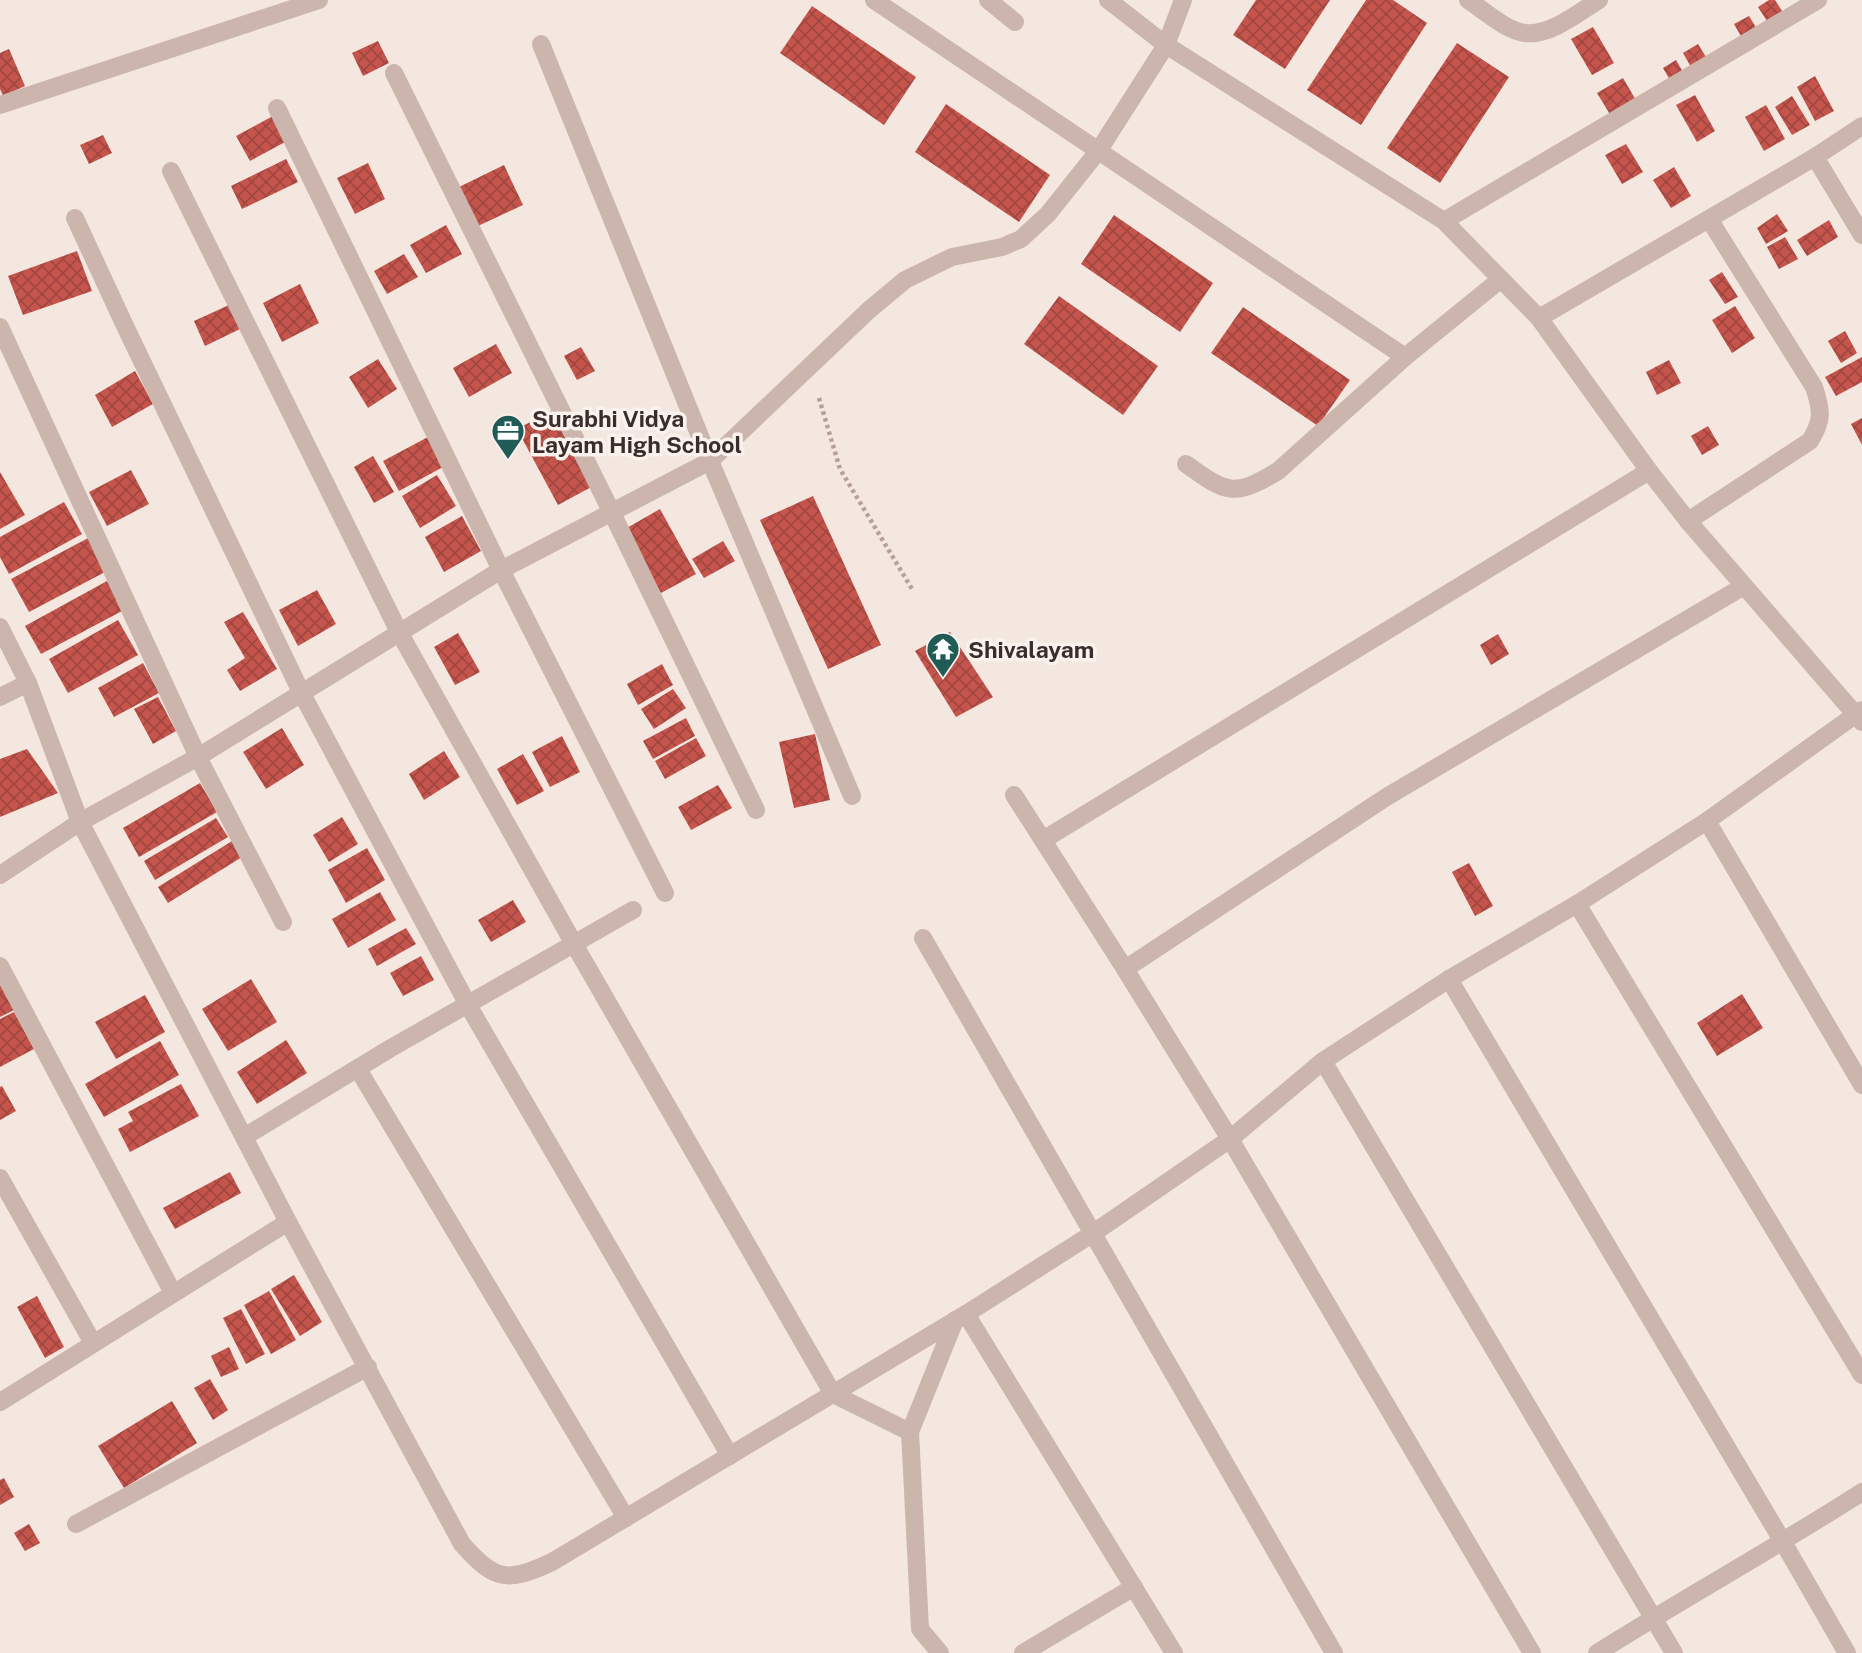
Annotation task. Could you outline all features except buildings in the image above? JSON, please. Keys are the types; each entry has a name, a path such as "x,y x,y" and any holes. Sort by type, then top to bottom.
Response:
{"street":[{"path":"0,105 319,0"},
{"path":"874,0 1405,357"},
{"path":"988,0 1015,22"},
{"path":"0,627 28,683 80,822 288,1222 462,1544 481,1566 503,1576 526,1574 552,1562 961,1317 1092,1234 1230,1139 1324,1061 1449,979 1577,904 1707,821 1860,715 1688,521 1539,318 1444,220 1166,45 1108,0"},
{"path":"0,875 80,822 198,757 501,570 710,461 869,310 905,280 952,257 1002,247 1028,234 1048,215 1099,150 1166,45 1183,0"},
{"path":"1468,0 1508,26 1525,33 1539,32 1556,26 1599,0"},
{"path":"1444,220 1818,0"},
{"path":"541,44 710,461 852,796"},
{"path":"394,73 756,810"},
{"path":"277,108 501,570 665,893"},
{"path":"1539,318 1815,157 1862,126"},
{"path":"1815,157 1862,235"},
{"path":"171,171 398,632 833,1394 910,1432"},
{"path":"75,218 301,692 468,1005 730,1456"},
{"path":"1688,521 1810,442 1820,425 1821,405 1814,387 1709,219"},
{"path":"1186,464 1209,481 1231,490 1254,486 1278,471 1405,357 1502,279"},
{"path":"0,327 198,757 283,922"},
{"path":"1043,840 1649,471"},
{"path":"1125,969 1388,796 1744,586"},
{"path":"0,697 28,683"},
{"path":"1014,795 1230,1139 1532,1653"},
{"path":"1707,821 1862,1086"},
{"path":"1577,904 1862,1375"},
{"path":"244,1137 633,910"},
{"path":"923,938 1334,1653"},
{"path":"0,966 173,1293"},
{"path":"1449,979 1847,1653"},
{"path":"1324,1061 1674,1653"},
{"path":"358,1069 626,1518"},
{"path":"0,1178 93,1343"},
{"path":"0,1402 288,1222"},
{"path":"940,1653 920,1629 910,1432 961,1317"},
{"path":"961,1317 1174,1653"},
{"path":"76,1524 368,1367"},
{"path":"1597,1653 1862,1492"},
{"path":"1023,1653 1133,1587"}],"path":[{"path":"810,367 840,469 912,589"}],"place":[{"name":"Surabhi Vidya Layam High School","path":"508,461"},
{"name":"Shivalayam","path":"943,679"}]}
